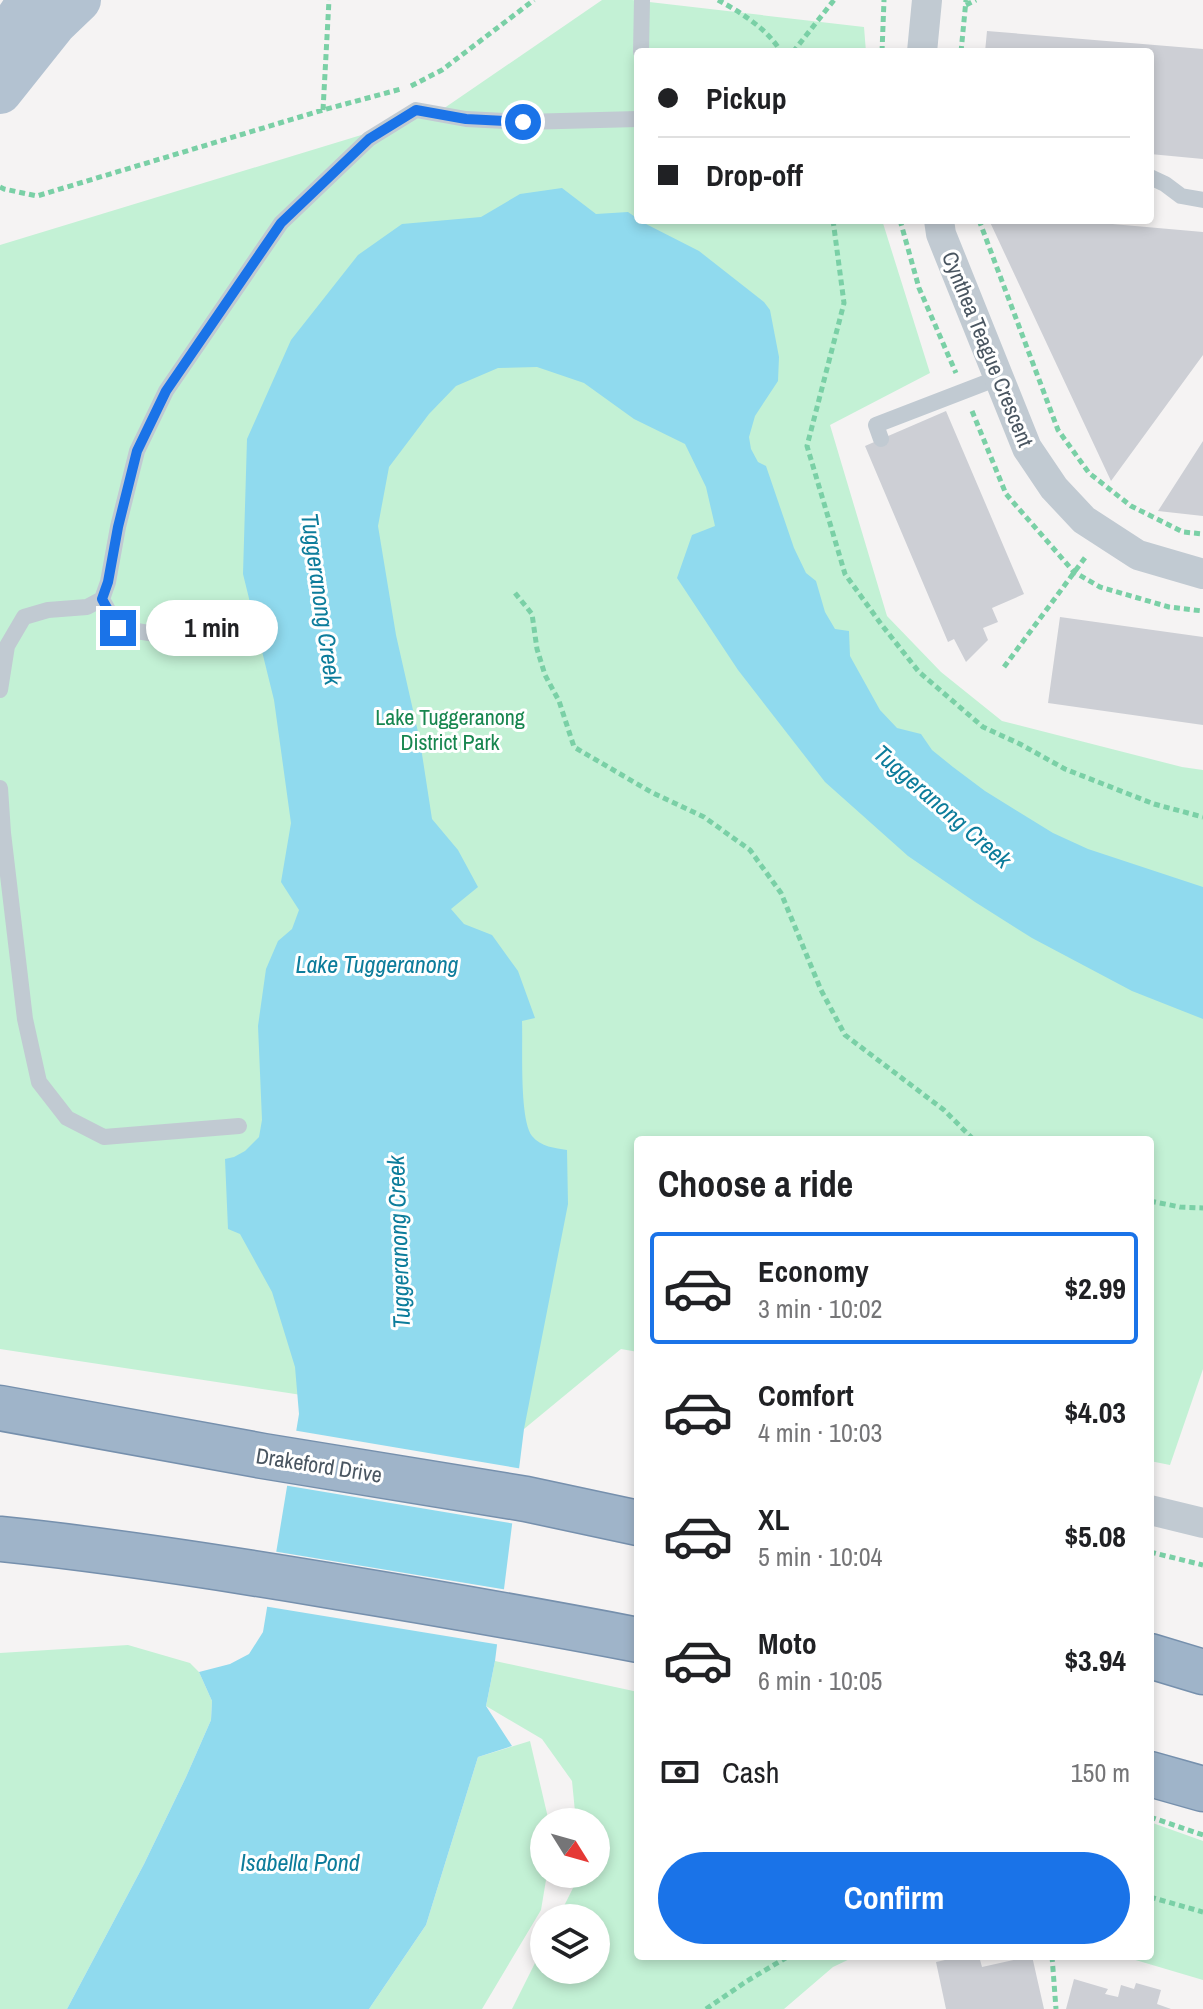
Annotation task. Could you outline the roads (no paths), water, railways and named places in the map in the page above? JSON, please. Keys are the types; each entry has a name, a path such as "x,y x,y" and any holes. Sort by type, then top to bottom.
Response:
{"highway":[{"name":"Drakeford Drive","path":"0,1408 263,1456 526,1499 634,1522"},
{"path":"0,1539 244,1571 507,1614 634,1639"},
{"path":"1154,1657 1203,1672"},
{"path":"1154,1775 1203,1789"}],"main road":[{"path":"0,44 30,0"},
{"path":"0,92 55,23 79,0"}],"street":[{"path":"922,48 927,0"},
{"name":"Cynthea Teague Crescent","path":"940,224 1027,448 1054,488 1084,520 1138,555 1203,574"},
{"path":"1154,1511 1203,1523"}],"lane":[{"path":"641,48 642,0"},
{"path":"0,690 7,646 24,617 48,610 87,607 102,599 137,451 166,391 281,223 369,139 416,110 466,119 523,122 634,119"},
{"path":"1154,178 1181,196 1203,200"},
{"path":"881,439 876,425 998,378"},
{"path":"102,599 118,628 155,634"},
{"path":"0,788 25,1019 39,1082 67,1118 104,1137 239,1126"}],"water":[{"path":"562,188 596,214 628,212 634,216 634,224 646,224 699,251 764,302 770,310 779,357 778,381 755,416 749,437 751,449 758,462 766,466 794,548 806,573 816,581 825,612 835,629 849,631 850,656 880,710 897,728 921,734 932,750 985,791 1053,833 1088,849 1203,887 1203,1019 1132,991 1032,938 908,856 825,782 738,670 677,578 692,535 715,526 706,487 685,444 634,419 584,383 537,367 498,368 456,386 429,414 389,467 378,526 432,819 458,850 478,887 451,909 464,924 492,935 518,971 535,1018 522,1021 523,1098 528,1127 540,1143 567,1150 568,1204 524,1429 495,1661 486,1706 512,1746 478,1757 426,1925 369,2009 67,2009 144,1864 211,1720 212,1701 199,1672 230,1664 249,1654 263,1632 299,1414 295,1367 272,1292 240,1234 228,1229 225,1159 245,1151 259,1137 262,1120 258,1026 266,969 278,941 292,929 299,910 281,882 291,823 274,700 243,574 247,439 291,340 358,255 402,224 481,217 520,194"}],"water label":[{"name":"Tuggeranong Creek","path":"322,599"},
{"name":"Tuggeranong Creek","path":"943,806"},
{"name":"Lake Tuggeranong","path":"377,964"},
{"name":"Tuggeranong Creek","path":"398,1242"},
{"name":"Isabella Pond","path":"300,1862"}],"park label":[{"name":"Lake Tuggeranong District Park","path":"450,730"}]}
